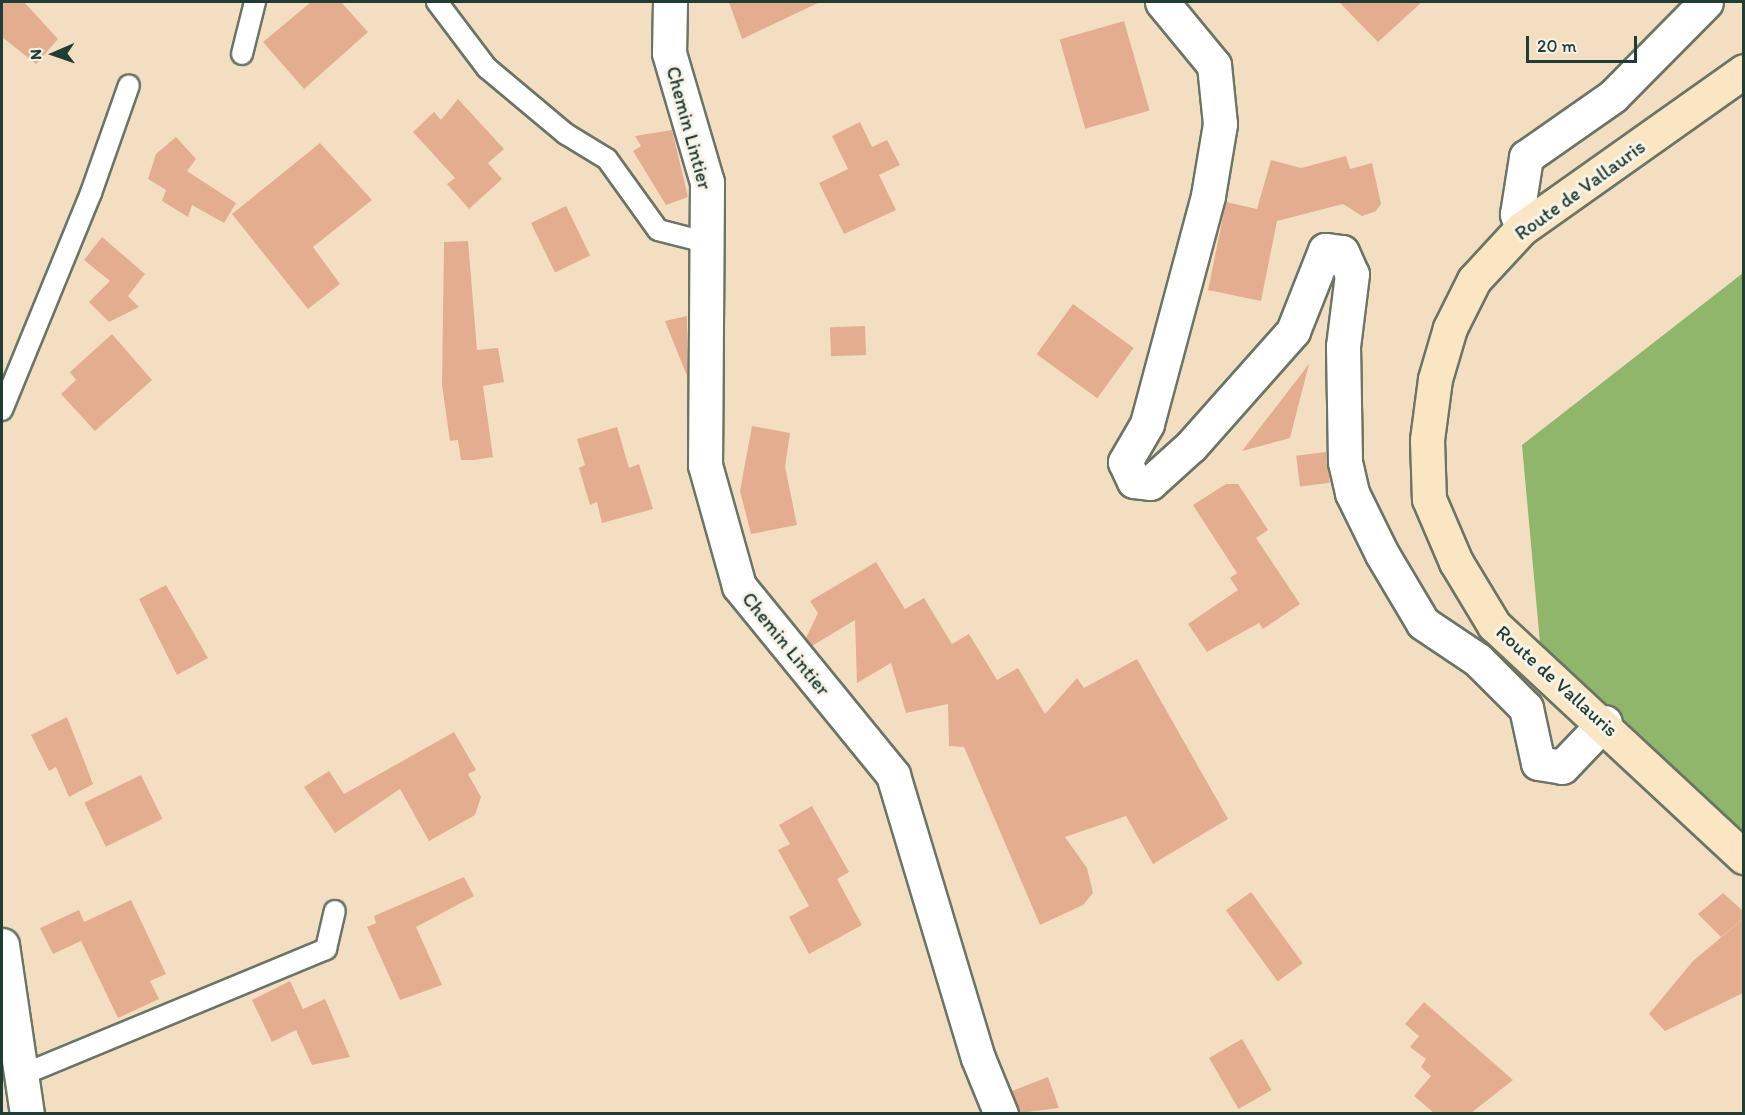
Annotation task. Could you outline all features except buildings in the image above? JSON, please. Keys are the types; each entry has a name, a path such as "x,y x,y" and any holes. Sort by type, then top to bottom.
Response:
{"main road":[{"name":"Route de Vallauris","path":"1743,71 1522,228 1474,280 1450,328 1435,379 1427,440 1429,499 1456,562 1494,625 1605,722 1743,857"}],"street":[{"name":"Chemin Lintier","path":"670,2 669,53 707,182 709,243 705,465 739,586 893,775 978,1058 1001,1113"},
{"path":"1162,2 1214,65 1220,124 1208,196 1147,424 1125,462 1134,481 1150,483 1191,446 1293,331 1326,250 1342,252 1352,274 1343,346 1345,462 1352,493 1382,554 1423,623 1478,660 1526,708 1538,763 1562,767 1605,722"},
{"path":"1522,228 1517,214 1526,157 1613,96 1706,2"},
{"path":"2,945 27,1113"}],"lane":[{"path":"242,54 255,2"},
{"path":"437,2 487,68 566,134 607,159 658,230 709,243"},
{"path":"2,410 91,193 129,85"},
{"path":"22,1075 326,949 335,911"}],"green space":[{"path":"1743,273 1743,841 1540,643 1522,445"}]}
